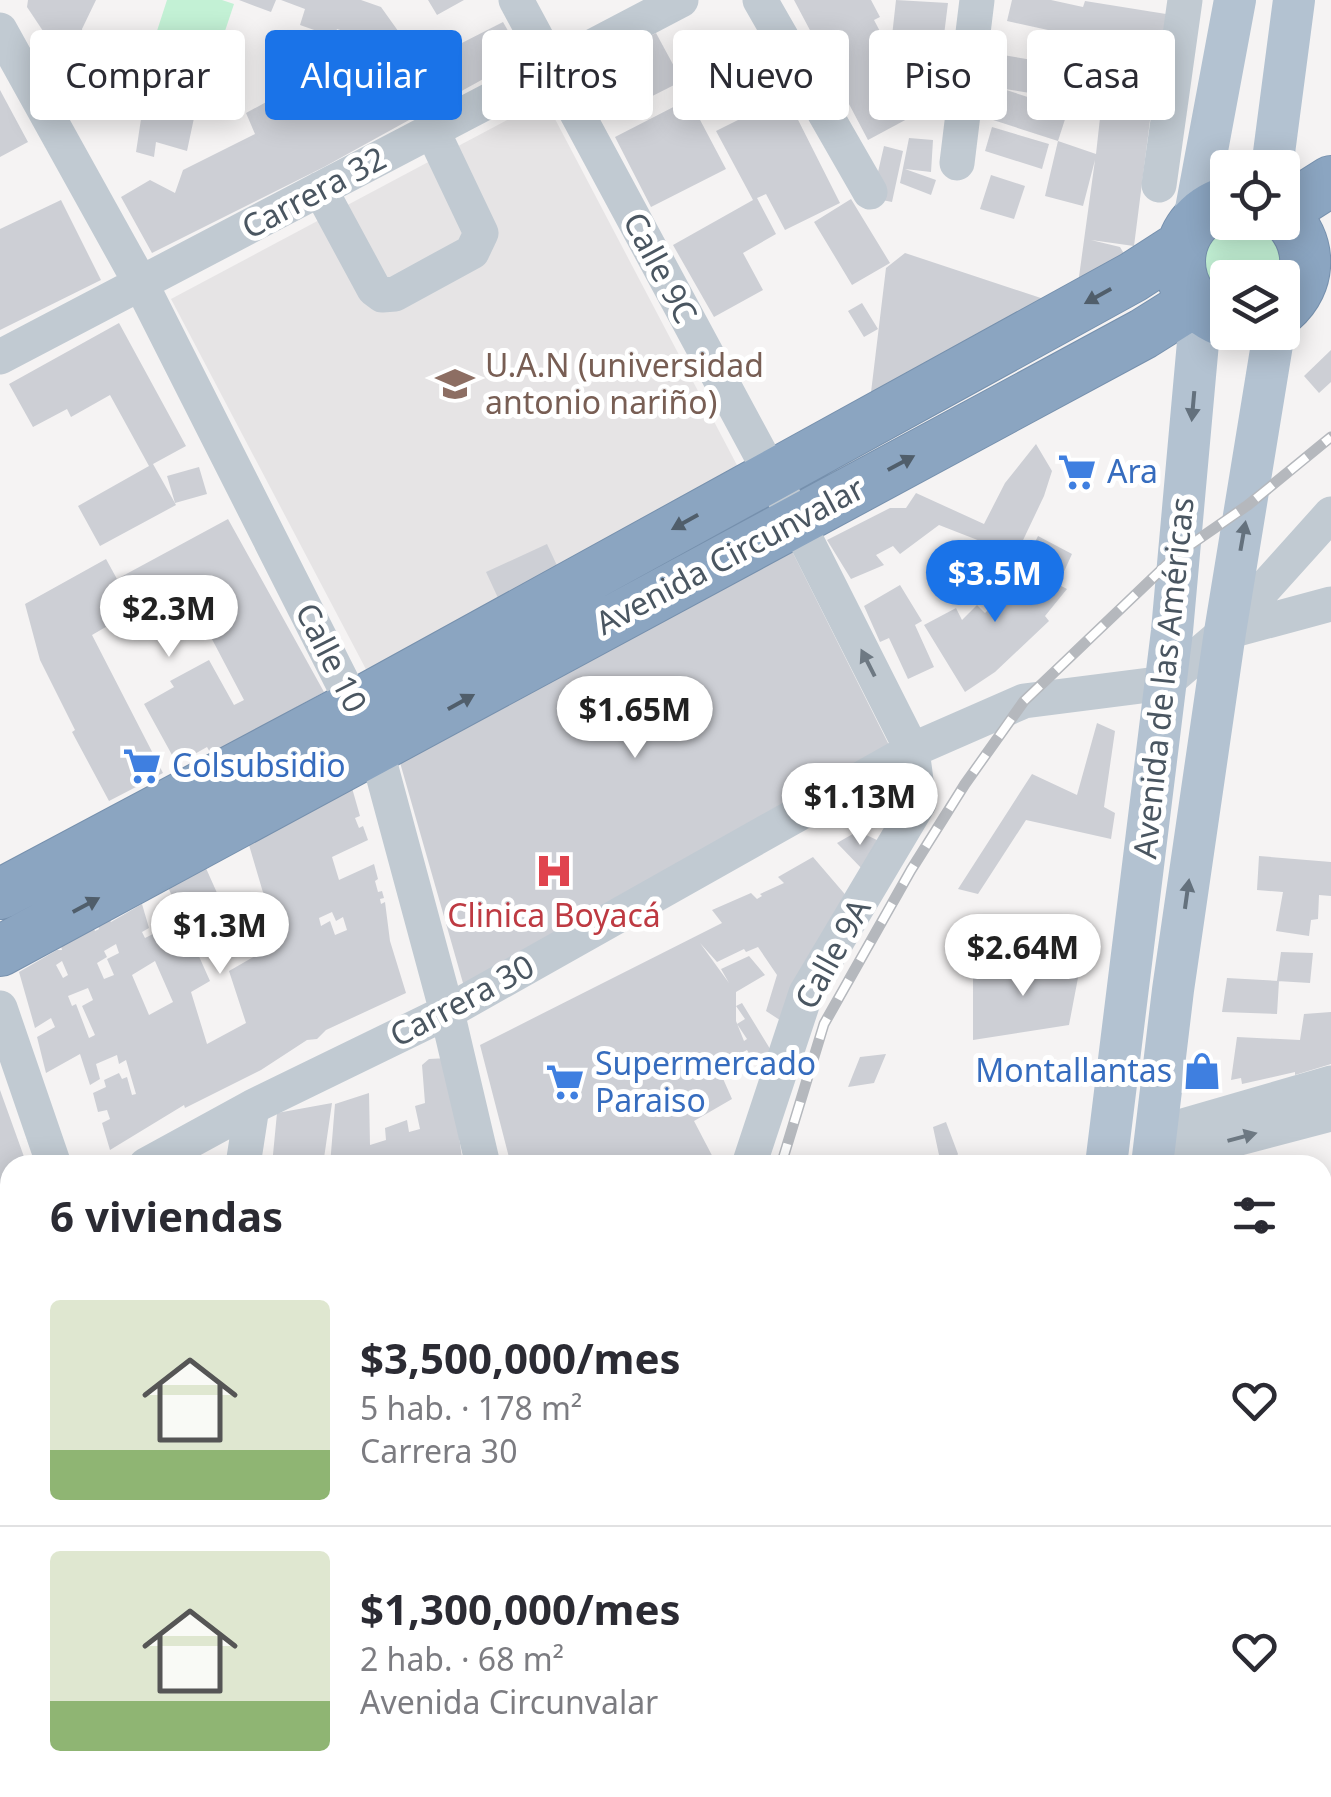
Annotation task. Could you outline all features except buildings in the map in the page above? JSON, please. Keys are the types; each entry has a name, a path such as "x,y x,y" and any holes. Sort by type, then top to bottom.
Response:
{"highway":[{"path":"1300,201 1331,181"},
{"path":"1201,222 1181,276 1208,311"},
{"name":"Avenida Circunvalar","path":"0,952 770,475 1133,277 1201,222"},
{"path":"1300,232 1319,256 1300,289"},
{"name":"Avenida Circunvalar","path":"0,894 366,727 796,520 1143,334 1208,311"}],"main road":[{"path":"1201,222 1235,0"},
{"path":"1274,150 1294,0"},
{"name":"Avenida de las Américas","path":"1107,1155 1208,311"},
{"name":"Avenida de las Américas","path":"1153,1153 1226,632 1271,350"}],"street":[{"name":"Calle 9C","path":"516,0 532,30"},
{"name":"Carrera 32","path":"622,30 681,0"},
{"path":"760,0 870,192"},
{"path":"957,163 977,0"},
{"path":"1159,186 1185,0"},
{"name":"Calle 10","path":"0,30 141,284 366,727 447,1012 481,1155"},
{"name":"Carrera 32","path":"0,357 482,103"},
{"name":"Calle 9C","path":"581,120 796,520 912,750"},
{"path":"320,190 374,289 382,295 395,294 472,252 481,233 432,130"},
{"path":"1165,683 1226,632 1331,514"},
{"path":"1172,630 1226,632 1331,604"},
{"name":"Carrera 30","path":"164,1155 252,1106 447,1012 912,750 1024,701 1165,683"},
{"name":"Calle 9A","path":"752,1155 806,993 919,803 912,750"},
{"path":"0,1008 51,1155"},
{"path":"1153,1153 1331,1083"},
{"path":"245,1155 252,1106"},
{"path":"1153,1153 1331,1114"}],"shaded area":[{"name":"U.A.N (universidad antonio nariño)","path":"507,120 556,120 739,469 369,675 171,299"}],"green space":[{"path":"167,0 222,0 234,4 225,30 157,30"},
{"path":"1211,240 1276,240 1281,246 1281,260 1210,260 1210,288 1201,250"}],"railway":[{"path":"784,1155 824,1024 911,870 1024,701 1180,552 1248,505 1331,437"}],"place":[{"name":"U.A.N (universidad antonio nariño)","path":"455,384"},
{"name":"Ara","path":"1077,472"},
{"name":"Colsubsidio","path":"142,766"},
{"name":"Clinica Boyacá","path":"554,871"},
{"name":"Montallantas","path":"1202,1071"},
{"name":"Supermercado Paraiso","path":"565,1082"}]}
